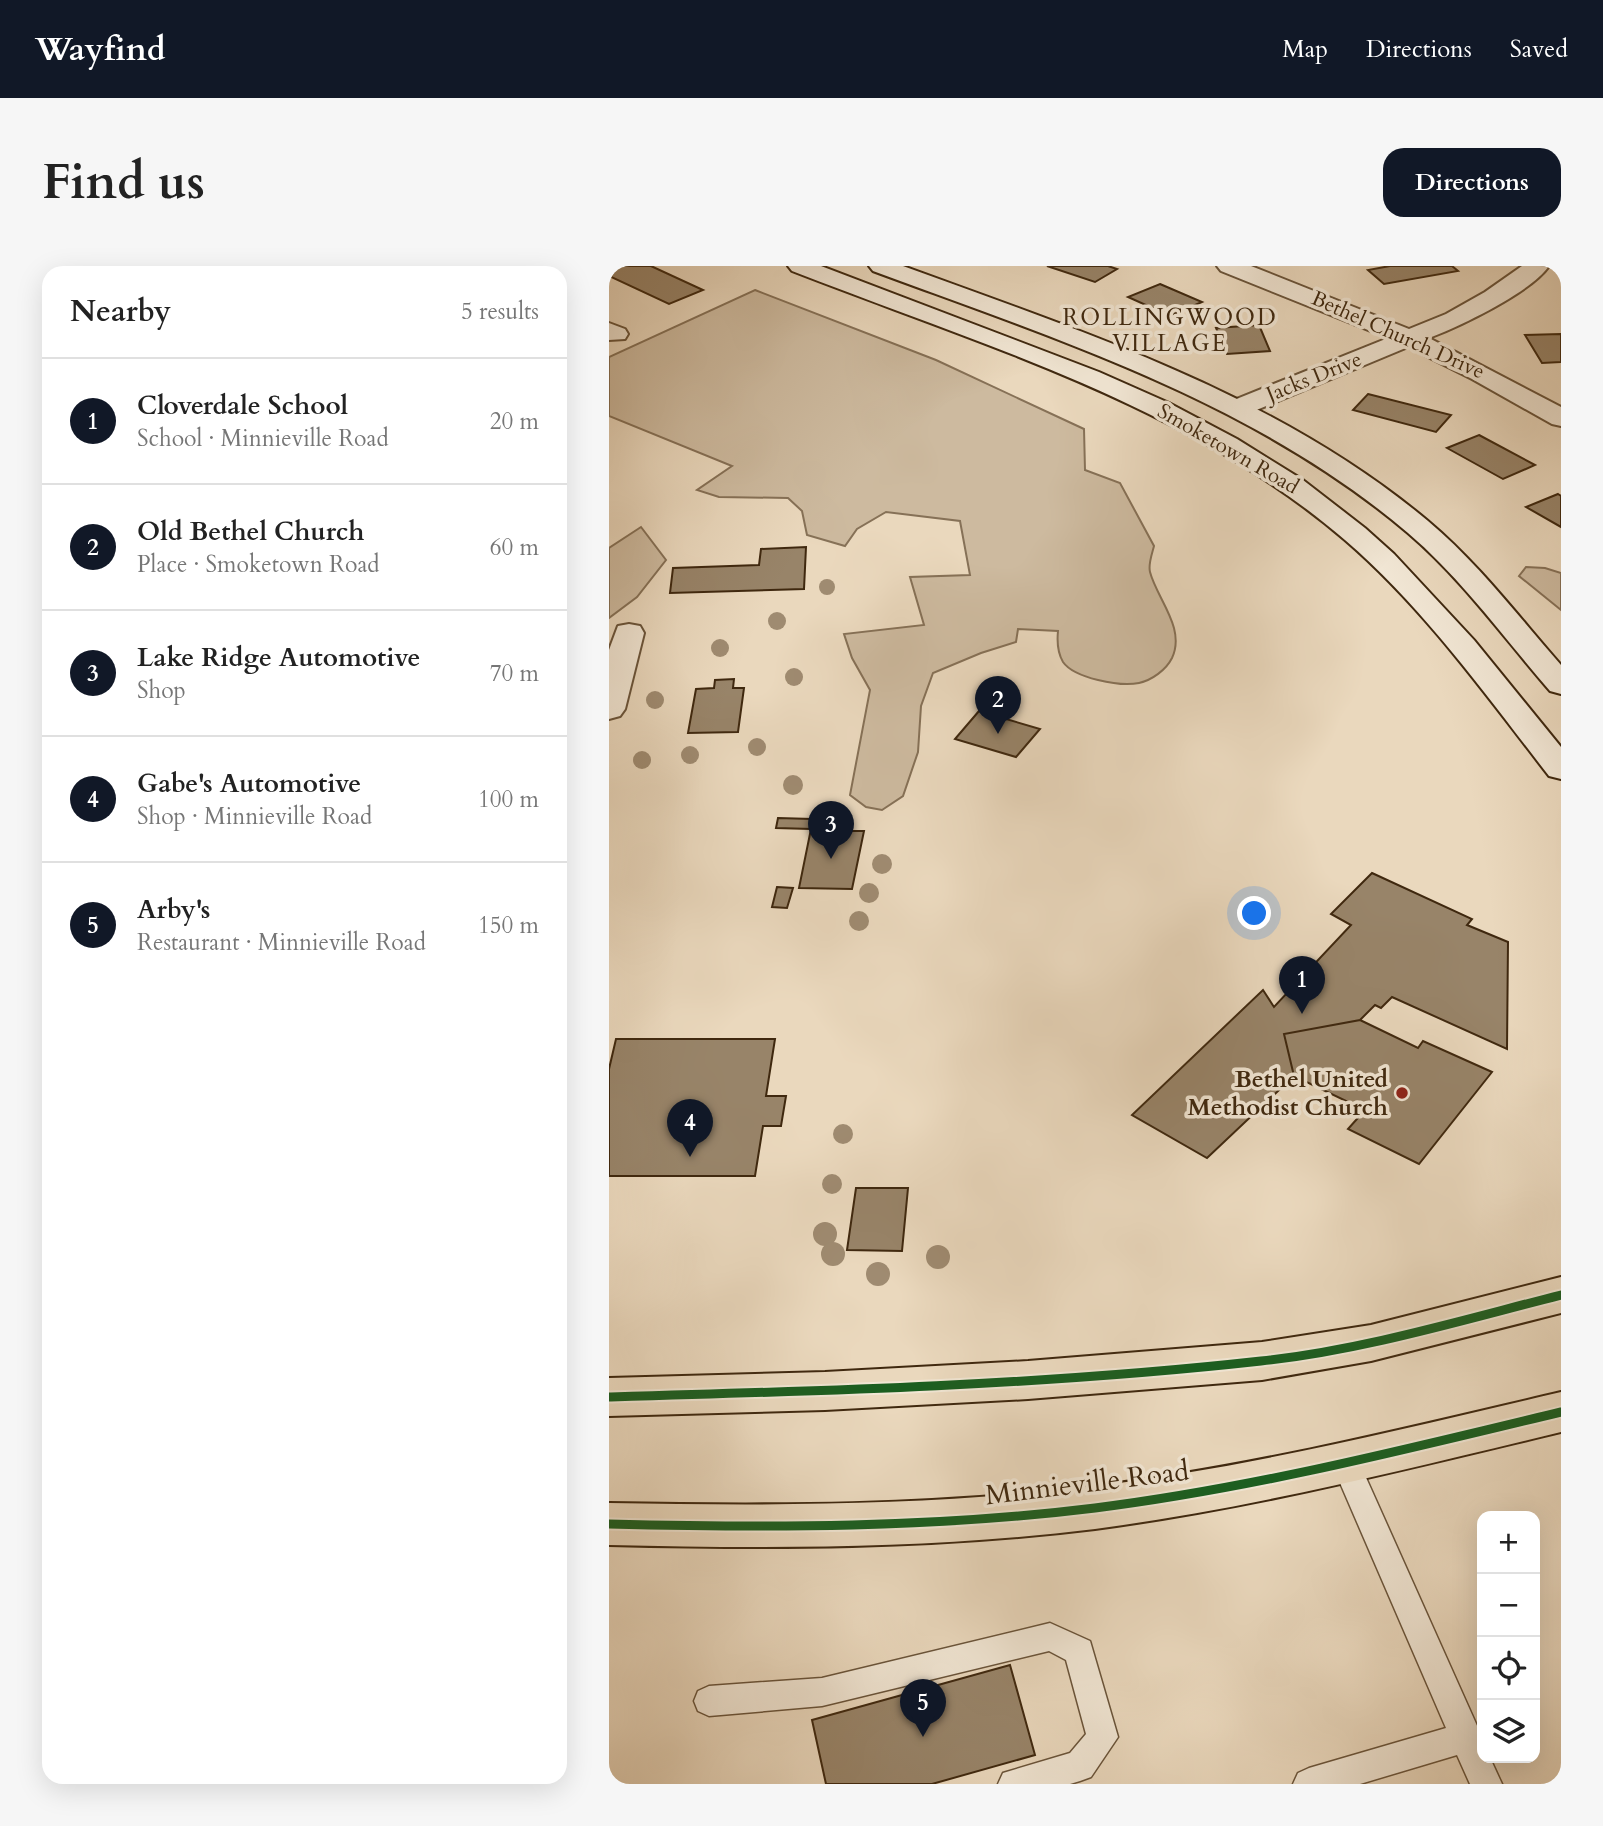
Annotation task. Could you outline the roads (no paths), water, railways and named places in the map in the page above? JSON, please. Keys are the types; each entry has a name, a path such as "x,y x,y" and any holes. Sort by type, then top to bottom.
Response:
{"main road":[{"name":"Smoketown Road","path":"800,266 1122,390 1182,418 1251,457 1356,535 1418,596 1561,769"},
{"name":"Smoketown Road","path":"881,266 1129,358 1238,408 1343,469 1419,528 1471,580 1561,684"},
{"name":"Bethel Church Drive","path":"1229,266 1317,297 1497,379 1561,418"},
{"name":"Jacks Drive","path":"1238,408 1409,339 1494,298 1537,266"},
{"path":"609,709 629,632"},
{"path":"609,1397 825,1391 1028,1380 1262,1361 1371,1343 1561,1295"},
{"name":"Minnieville Road","path":"609,1524 838,1526 1042,1513 1163,1498 1345,1462 1561,1412"}],"lane":[{"path":"1345,1462 1486,1784"},
{"path":"709,1702 822,1692 1050,1637 1079,1651 1102,1737 1080,1766 1014,1784"},
{"path":"1309,1784 1466,1737"}],"place":[{"name":"Old Bethel Church","path":"998,734"},
{"name":"Lake Ridge Automotive","path":"831,859"},
{"name":"Cloverdale School","path":"1302,1014"},
{"name":"Bethel United Methodist Church","path":"1402,1093"},
{"name":"Gabe's Automotive","path":"690,1157"},
{"name":"Arby's","path":"923,1737"}],"district":[{"name":"ROLLINGWOOD VILLAGE","path":"1170,330"}]}
